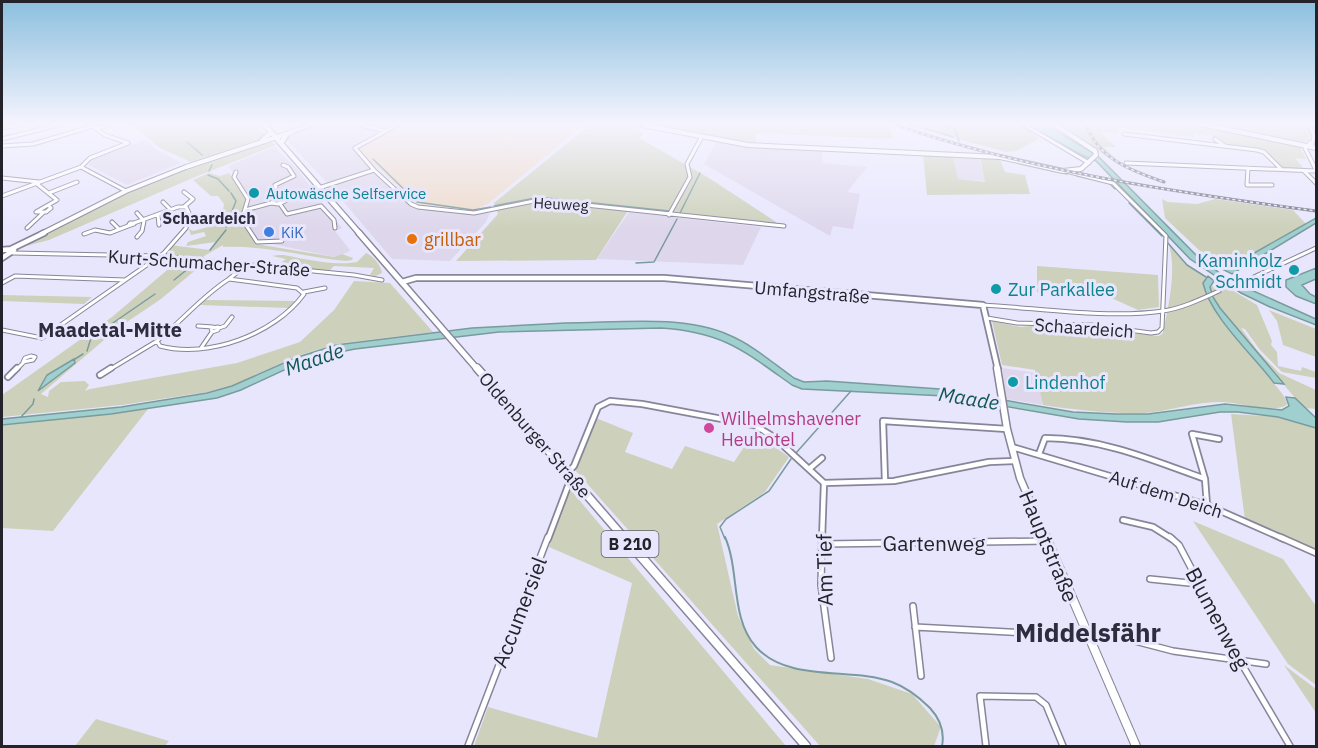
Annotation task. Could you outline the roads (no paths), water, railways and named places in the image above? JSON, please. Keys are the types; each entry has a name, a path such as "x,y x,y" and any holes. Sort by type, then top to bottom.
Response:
{"main road":[{"name":"Oldenburger Straße","path":"295,159 806,747"},
{"path":"12,252 40,235"}],"street":[{"path":"81,167 90,159"},
{"path":"40,235 126,191 214,159"},
{"name":"Heuweg","path":"364,159 416,206 474,213 539,200 784,226"},
{"path":"669,215 690,177 687,164 690,159"},
{"path":"1009,159 1113,183 1166,236 1163,311"},
{"path":"1085,159 1090,162"},
{"path":"1066,171 1081,170 1092,159"},
{"path":"1271,159 1281,169"},
{"path":"1126,163 1317,171"},
{"path":"279,197 275,185 294,176 284,165"},
{"path":"2,196 81,167 126,191"},
{"path":"1248,168 1246,185 1272,185"},
{"path":"280,204 285,199 374,170"},
{"path":"1302,170 1317,183"},
{"path":"236,172 234,177 248,199 242,219 257,242 282,241"},
{"path":"2,178 39,183 57,200 36,212 44,213"},
{"path":"48,193 77,182"},
{"path":"84,234 94,230 110,233 184,207 193,199 184,192"},
{"path":"279,197 285,199"},
{"path":"271,203 279,197"},
{"path":"163,202 171,210"},
{"path":"245,210 271,203 280,204 287,214 321,206 334,220 335,228"},
{"path":"27,228 51,208 49,206"},
{"path":"2,330 42,338 159,256 189,224 190,213 184,207"},
{"path":"137,213 144,220 144,225 137,237"},
{"path":"158,215 159,225"},
{"path":"112,222 119,229"},
{"path":"1241,283 1317,248"},
{"path":"2,250 12,252"},
{"path":"2,258 12,252"},
{"name":"Kurt-Schumacher-Straße","path":"12,252 159,256 382,280"},
{"path":"100,375 157,341 179,324 210,291 247,264"},
{"path":"2,283 15,276 125,280"},
{"name":"Umfangstraße","path":"402,282 416,278 644,277 1115,313 1163,311 1191,304 1217,292"},
{"path":"229,279 297,288 304,292 325,288"},
{"path":"157,341 163,348 201,348 253,333 277,323 295,307 304,292"},
{"name":"Hauptstraße","path":"983,304 1001,385 1001,398 1014,461 1136,747"},
{"name":"Schaardeich","path":"987,318 1017,323 1091,325 1155,333 1162,328 1163,311"},
{"path":"198,326 215,329 225,326 232,316"},
{"path":"201,348 215,329"},
{"path":"8,377 24,362"},
{"path":"568,472 574,466 598,407 614,401 697,413 754,425 774,437 824,483 885,481 989,462 1014,461"},
{"path":"885,481 883,421 1007,429"},
{"path":"1207,506 1205,479 1192,434 1219,440"},
{"path":"1039,454 1045,438 1077,441 1129,453 1205,479"},
{"name":"Auf dem Deich","path":"1011,447 1207,506 1317,553"},
{"path":"809,469 822,458"},
{"name":"Accumersiel","path":"468,747 568,486 575,480"},
{"name":"Am Tief","path":"824,483 820,585 831,658"},
{"name":"Blumenweg","path":"1123,520 1155,526 1169,534 1179,545 1240,661 1290,747"},
{"name":"Gartenweg","path":"822,544 1047,541"},
{"path":"1150,579 1200,584"},
{"path":"913,606 921,675"},
{"path":"915,627 1025,633 1086,631 1173,651 1266,664"},
{"path":"986,747 980,696 1036,697 1046,705 1063,747"}],"water":[{"path":"1091,159 1101,159 1197,256 1229,280 1316,319 1316,325 1241,293 1190,259 1096,161"},
{"path":"1316,218 1316,223 1232,274 1224,270"},
{"path":"1316,268 1316,279 1302,285 1316,297 1316,304 1296,296 1286,287 1286,280"},
{"path":"1208,276 1214,281 1210,287 1220,308 1284,384 1274,383 1223,322 1207,296 1203,283"},
{"name":"Maade","path":"648,321 691,324 711,328 738,339 794,378 804,382 827,381 940,389 1073,412 1148,414 1225,404 1282,410 1289,406 1286,397 1295,398 1316,418 1316,428 1278,417 1238,412 1220,412 1158,422 1127,422 1079,419 945,396 802,389 792,385 732,345 701,334 661,328 499,332 355,349 310,358 241,390 217,398 111,414 2,425 2,419 121,407 207,393 232,386 295,358 336,345 472,328"},
{"path":"74,359 75,363 38,391 47,375"}],"waterway":[{"path":"373,159 417,202 473,210 491,207"},
{"path":"209,171 212,165"},
{"path":"1035,167 1067,174"},
{"path":"680,213 700,173"},
{"path":"208,175 218,179 229,191"},
{"path":"1077,176 1109,183 1115,189"},
{"path":"226,227 236,201 231,193"},
{"path":"494,206 540,197 577,202"},
{"path":"584,202 669,211"},
{"path":"1129,203 1162,236"},
{"path":"636,263 654,262 677,219"},
{"path":"210,250 226,230"},
{"path":"1167,242 1187,265 1206,277"},
{"path":"174,280 194,264"},
{"path":"87,351 91,338 155,294"},
{"path":"75,359 83,354"},
{"path":"796,453 851,391"},
{"path":"21,417 33,404 34,399"},
{"path":"725,539 720,527 726,519 769,491 791,459"},
{"path":"725,537 733,564 742,622 756,647 785,666 875,678 903,687 922,700 937,716 942,730 942,746"}],"railway":[{"path":"1013,159 1156,188 1316,211"},
{"path":"1114,159 1128,168 1164,182"}],"place":[{"name":"Autowäsche Selfservice","path":"254,193"},
{"name":"KiK","path":"269,232"},
{"name":"grillbar","path":"412,239"},
{"name":"Kaminholz Schmidt","path":"1294,270"},
{"name":"Zur Parkallee","path":"996,289"},
{"name":"Lindenhof","path":"1013,382"},
{"name":"Wilhelmshavener Heuhotel","path":"709,428"}],"district":[{"name":"Schaardeich","path":"209,218"},
{"name":"Maadetal-Mitte","path":"110,329"},
{"name":"Middelsfähr","path":"1088,632"}]}
